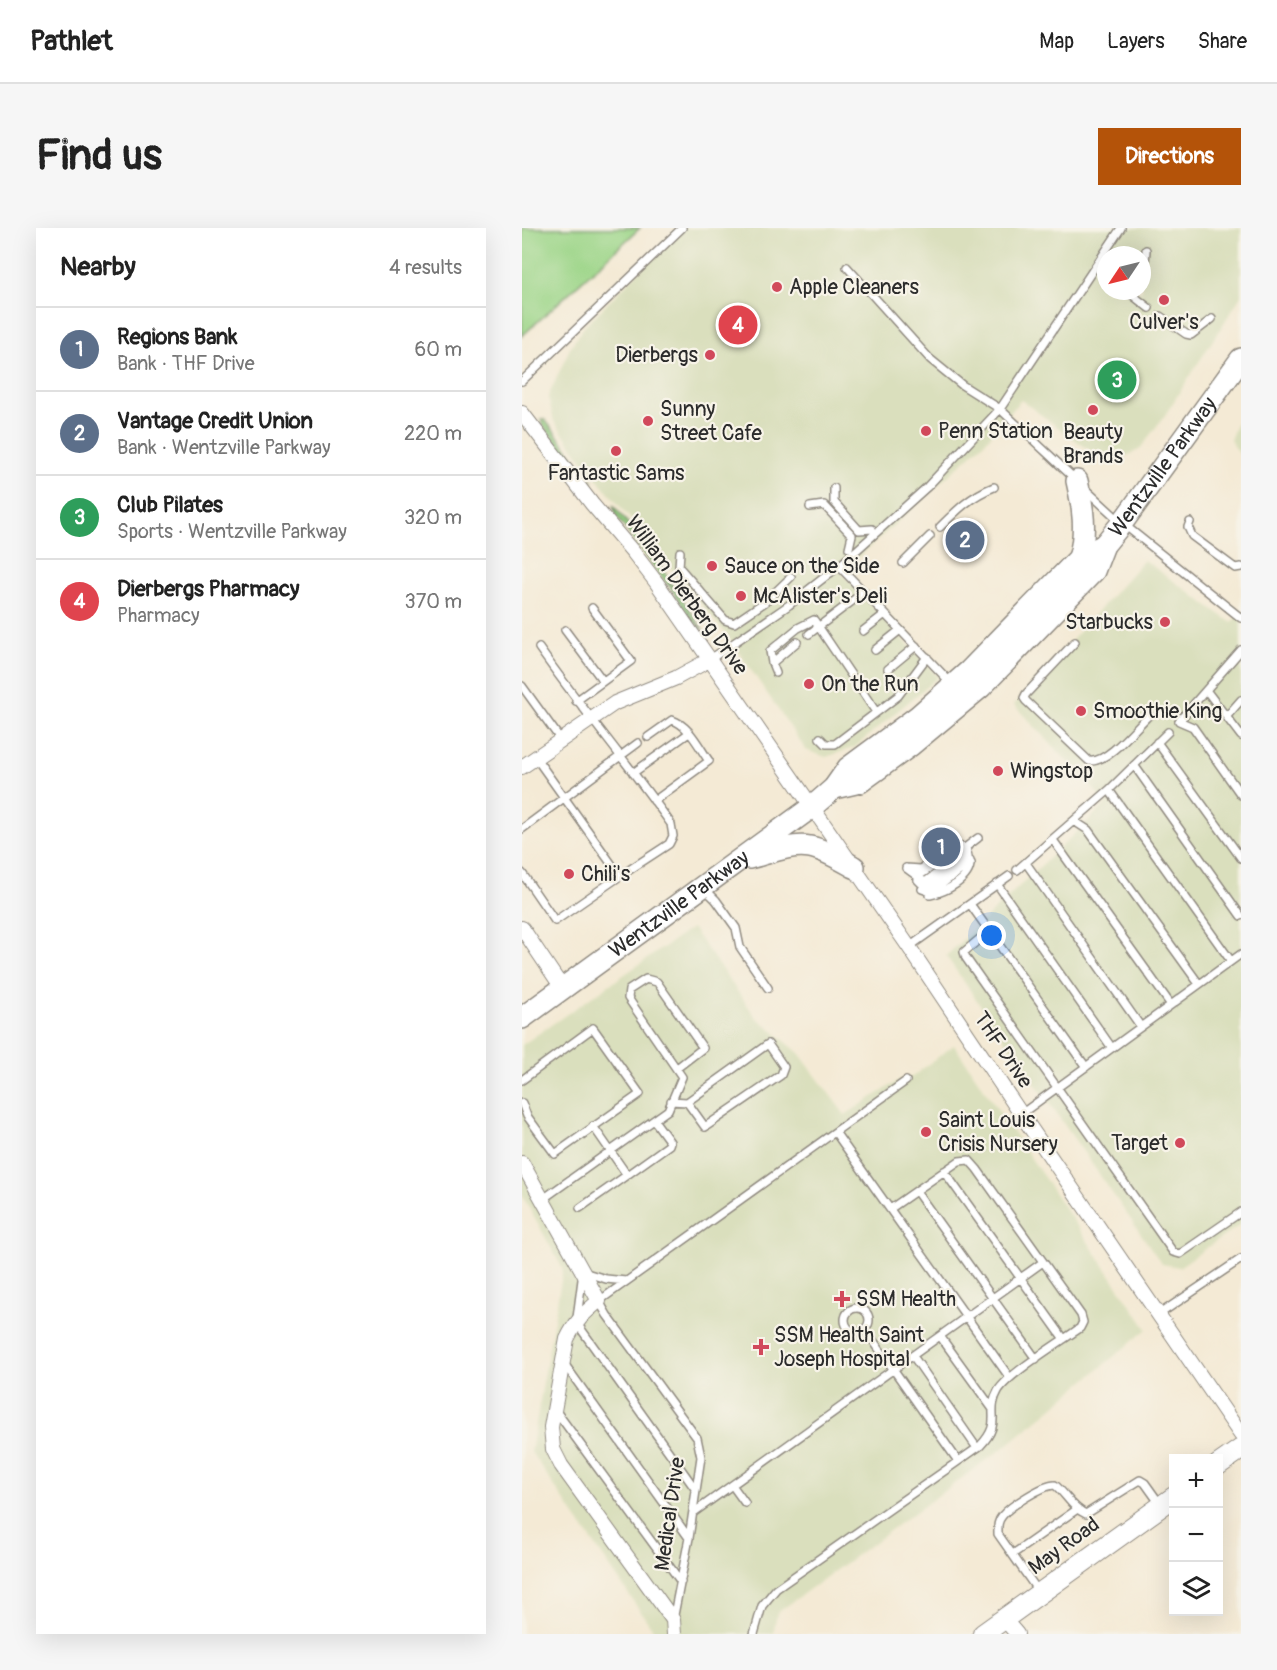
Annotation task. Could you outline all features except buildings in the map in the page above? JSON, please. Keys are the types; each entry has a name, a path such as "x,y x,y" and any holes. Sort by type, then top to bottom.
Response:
{"main road":[{"name":"Wentzville Parkway","path":"834,788 860,782 911,745 981,687 1094,571 1104,545 1241,359"},
{"path":"1077,481 1083,507 1084,527 1079,558"},
{"name":"Wentzville Parkway","path":"522,1018 812,807 834,788 848,768 917,717 953,685 1079,558 1104,545"},
{"path":"739,860 808,846 827,852 854,867"}],"street":[{"name":"William Dierberg Drive","path":"522,413 592,504 633,552 812,807"},
{"path":"522,767 615,703 676,678 709,660"},
{"name":"THF Drive","path":"812,807 1241,1435"},
{"path":"522,928 563,989"},
{"name":"Medical Drive","path":"522,1163 599,1300 576,1321 567,1339 550,1427 553,1449 561,1465 674,1627"},
{"path":"1223,1462 1241,1449"},
{"name":"May Road","path":"983,1634 1010,1626 1040,1593 1167,1502"}],"lane":[{"path":"522,381 682,228"},
{"path":"709,660 789,605 839,566 927,487 1000,409 1121,228"},
{"path":"847,267 930,359 962,385 1000,409 1122,523 1241,618"},
{"path":"1139,300 1149,308"},
{"path":"1160,316 1191,335 1212,319"},
{"path":"834,488 834,502 859,530 872,529"},
{"path":"940,527 962,504 981,492 994,488"},
{"path":"810,507 824,505 847,528 852,535 849,548"},
{"path":"1190,522 1188,528 1192,536 1235,568 1241,567"},
{"path":"903,563 930,536"},
{"path":"680,552 679,567 725,620 734,623 765,602 791,577"},
{"path":"839,566 953,685"},
{"path":"809,634 864,592"},
{"path":"576,701 631,661 592,608"},
{"path":"862,630 885,614"},
{"path":"776,673 770,651 798,628 813,621 838,649 865,689 876,712"},
{"path":"565,630 603,681"},
{"path":"875,650 900,630"},
{"path":"772,663 797,642"},
{"path":"1075,642 1026,694 1024,698 1026,701 1089,761 1094,762 1104,758 1149,715"},
{"path":"888,669 916,646"},
{"path":"522,873 555,921 669,844 673,836 670,824 654,801 622,757 576,701 539,648"},
{"path":"1241,650 1179,721 1193,727 1241,795"},
{"path":"820,738 826,744 835,744 898,696 927,657"},
{"path":"522,686 525,698 561,740"},
{"path":"1206,690 1241,736"},
{"path":"1227,716 1241,700"},
{"path":"648,736 672,720 679,722 709,761 654,801"},
{"path":"1017,870 1109,790 1168,732"},
{"path":"633,773 689,733"},
{"path":"1157,742 1241,858"},
{"path":"522,829 638,743"},
{"path":"536,758 620,876"},
{"path":"1134,765 1241,916"},
{"path":"1109,790 1231,962"},
{"path":"1074,821 1088,830 1199,984"},
{"path":"906,868 925,882 965,852 966,848 978,838"},
{"path":"1053,840 1171,1005"},
{"path":"906,868 921,869 954,846 966,848"},
{"path":"906,868 923,889 931,892 971,863 966,848"},
{"path":"1026,863 1141,1027"},
{"path":"909,947 1009,876"},
{"path":"997,884 1112,1048"},
{"path":"703,887 716,900 736,928 740,947 768,988"},
{"path":"970,904 1086,1067"},
{"path":"989,931 964,952 966,958 1173,1252 1180,1254 1241,1212"},
{"path":"1021,1114 1241,954"},
{"path":"543,1199 668,1110 682,1077 628,998 629,990 646,979 657,982 703,1048 677,1068"},
{"path":"522,1080 593,1028 640,1094 555,1154 527,1116 522,1103"},
{"path":"671,1101 687,1102 768,1044 784,1067 781,1075 705,1127 687,1102"},
{"name":"Medical Drive","path":"674,1627 701,1457 697,1438 607,1315 599,1300 906,1081"},
{"path":"580,1208 669,1145 670,1142 654,1120"},
{"path":"593,1126 627,1175"},
{"path":"835,1132 1010,1378"},
{"path":"754,1634 762,1606 776,1589 977,1448 991,1434 994,1421 993,1408 998,1390 1010,1378 1080,1328 1083,1322 1081,1315 969,1160 959,1161 890,1209"},
{"path":"944,1171 1064,1339"},
{"path":"916,1191 1036,1359"},
{"path":"1158,1315 1241,1259"},
{"path":"693,1513 1043,1262"},
{"path":"583,1272 606,1279 626,1281"},
{"name":"Medical Drive","path":"576,1321 583,1272"},
{"path":"576,1321 696,1490"},
{"path":"865,1329 958,1461"},
{"path":"940,1336 993,1408"},
{"path":"912,1356 977,1448"},
{"path":"562,1361 689,1538"},
{"path":"554,1409 681,1582"},
{"path":"1040,1593 999,1534 997,1523 1002,1515 1049,1485 1055,1485 1064,1492 1076,1510 1086,1514 1140,1480 1167,1502"},
{"path":"732,1485 745,1503"},
{"path":"1012,1554 1076,1510"}],"shaded area":[{"path":"682,228 1241,228 1241,296 1165,415 1139,450 1117,460 1100,458 1021,400 984,443 841,573 938,677 855,747 826,757 806,750 727,635 593,474 554,421 548,397 571,346 585,326"},
{"path":"1241,419 1241,456 1230,440 1237,422"},
{"path":"1144,560 1232,623 1241,611 1241,1224 1179,1267 1162,1264 946,956 1107,803 1014,705"},
{"name":"SSM Health","path":"692,928 755,1016 799,1053 845,1115 900,1080 912,1077 954,1045 1147,1329 1007,1445 777,1613 773,1634 656,1634 531,1452 563,1269 522,1195 522,1045"}],"green space":[{"path":"522,228 640,228 522,336"},
{"path":"541,419 545,420 593,482 583,477"},
{"path":"613,505 649,550 703,630 692,620 670,584 668,585 616,516"}],"place":[{"name":"Apple Cleaners","path":"777,287"},
{"name":"Culver's","path":"1164,300"},
{"name":"Dierbergs Pharmacy","path":"738,325"},
{"name":"Dierbergs","path":"710,355"},
{"name":"Club Pilates","path":"1117,380"},
{"name":"Beauty Brands","path":"1093,410"},
{"name":"Sunny Street Cafe","path":"648,421"},
{"name":"Penn Station","path":"926,431"},
{"name":"Fantastic Sams","path":"616,451"},
{"name":"Vantage Credit Union","path":"965,540"},
{"name":"Sauce on the Side","path":"712,566"},
{"name":"McAlister's Deli","path":"741,596"},
{"name":"Starbucks","path":"1165,622"},
{"name":"On the Run","path":"809,684"},
{"name":"Smoothie King","path":"1081,711"},
{"name":"Wingstop","path":"998,771"},
{"name":"Regions Bank","path":"941,847"},
{"name":"Chili's","path":"569,874"},
{"name":"Saint Louis Crisis Nursery","path":"926,1132"},
{"name":"Target","path":"1180,1143"},
{"name":"SSM Health","path":"842,1299"},
{"name":"SSM Health Saint Joseph Hospital","path":"761,1347"}]}
